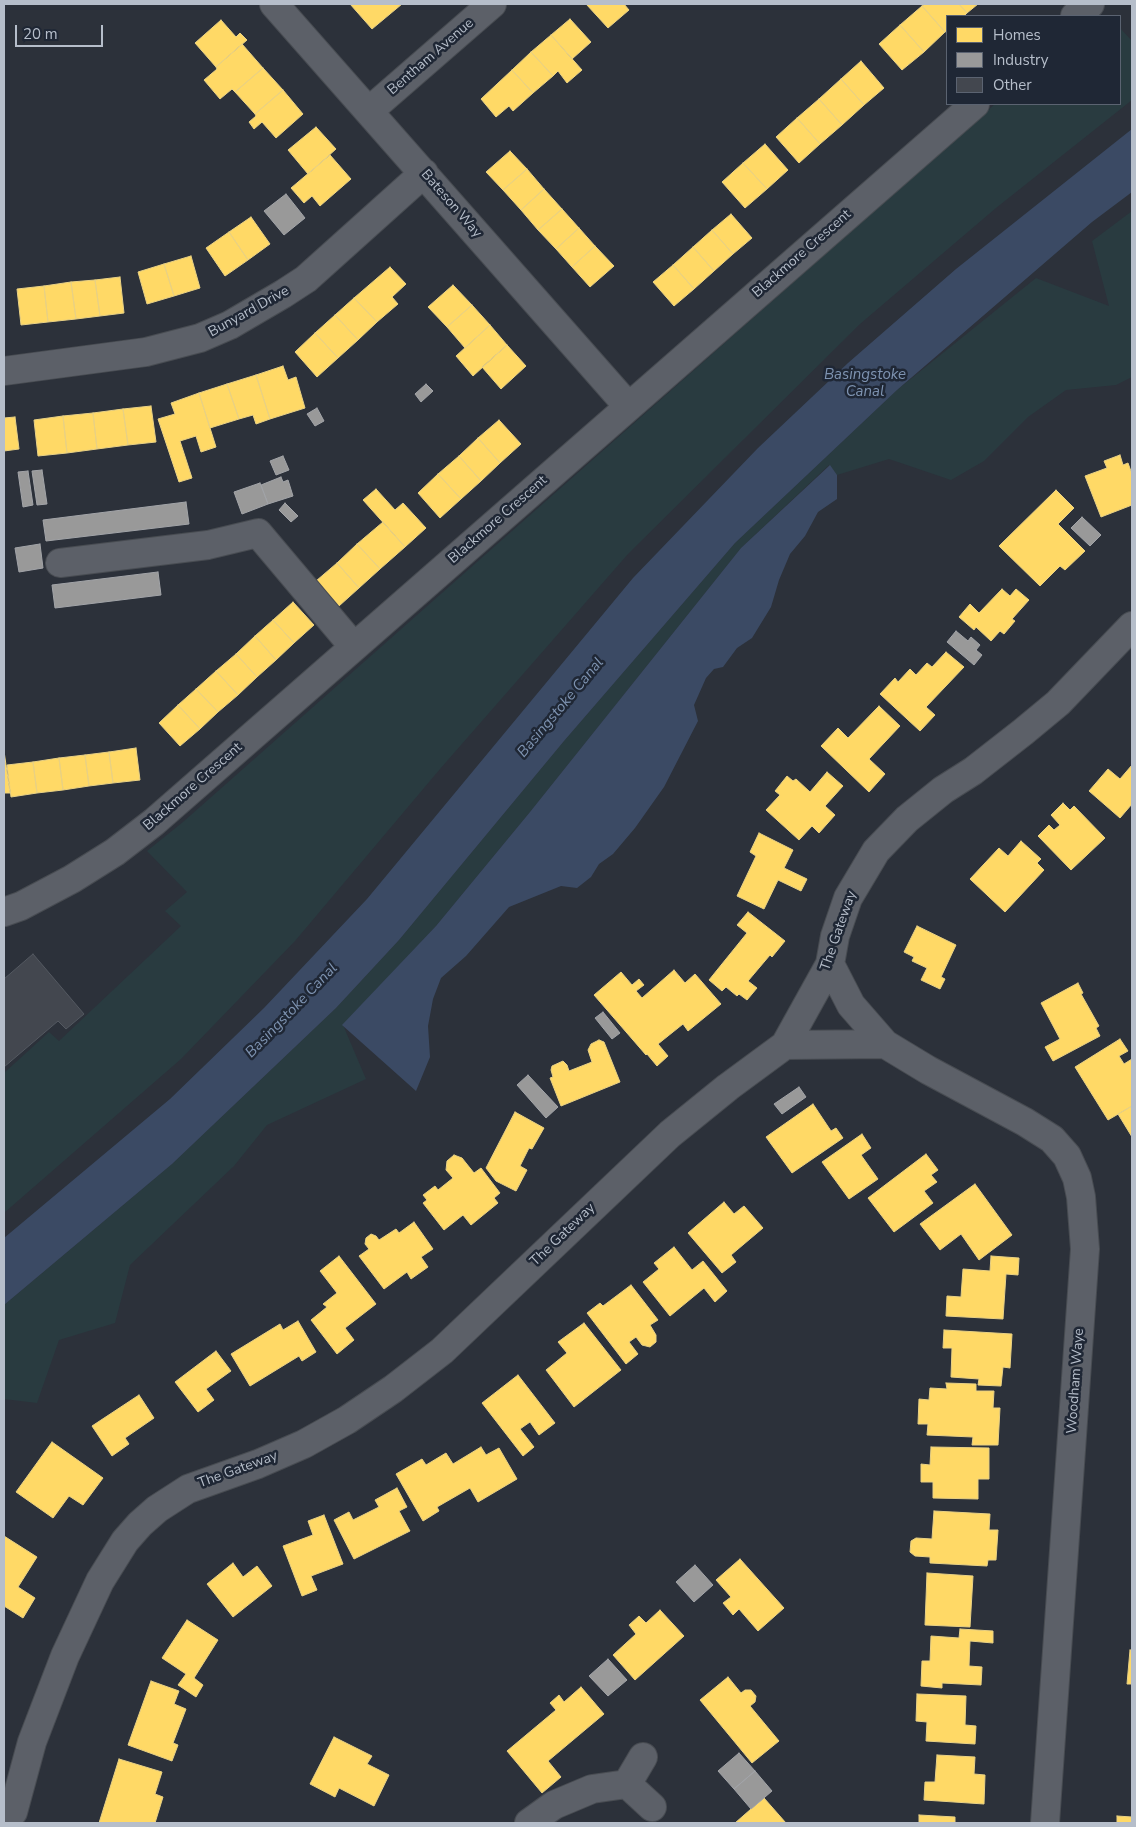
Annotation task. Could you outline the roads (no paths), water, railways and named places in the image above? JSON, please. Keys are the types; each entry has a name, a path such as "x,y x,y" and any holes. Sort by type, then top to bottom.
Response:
{"street":[{"name":"Bateson Way","path":"274,4 628,406"},
{"name":"Bentham Avenue","path":"369,111 492,4"},
{"path":"1077,15 1090,4"},
{"name":"Blackmore Crescent","path":"4,912 21,906 72,879 115,852 146,828 974,105"},
{"name":"Bunyard Drive","path":"4,370 146,352 200,338 230,325 306,279 424,173"},
{"path":"60,563 208,545 258,533 354,647"},
{"name":"The Gateway","path":"12,1820 32,1742 65,1656 100,1581 125,1541 140,1524 156,1509 188,1489 258,1464 304,1444 347,1420 393,1390 442,1351 670,1134 728,1087 785,1045 830,964 835,936 848,898 876,850 907,819 943,790 973,771 1058,703 1132,626"},
{"path":"830,964 851,1005 885,1044"},
{"path":"785,1045 885,1044"},
{"name":"Woodham Waye","path":"885,1044 1052,1139 1060,1147 1071,1164 1081,1198 1085,1249 1045,1823"},
{"path":"627,1784 643,1757"},
{"path":"627,1784 652,1807"},
{"path":"529,1823 554,1805 592,1789 627,1784"}],"water":[{"name":"Basingstoke Canal","path":"1132,129 1132,192 1092,222 897,390 735,543 564,741 399,940 336,1008 172,1164 4,1305 4,1238 170,1099 264,1008 367,899 633,578 758,448 848,363 956,269"},
{"path":"830,465 837,475 837,499 818,512 805,536 790,554 779,580 771,607 752,638 737,648 723,667 714,669 706,678 694,705 698,721 664,787 635,828 613,854 599,864 591,877 577,888 561,886 509,907 466,956 441,978 433,999 428,1026 430,1057 416,1091 342,1025 436,926 530,812 741,548"}]}
